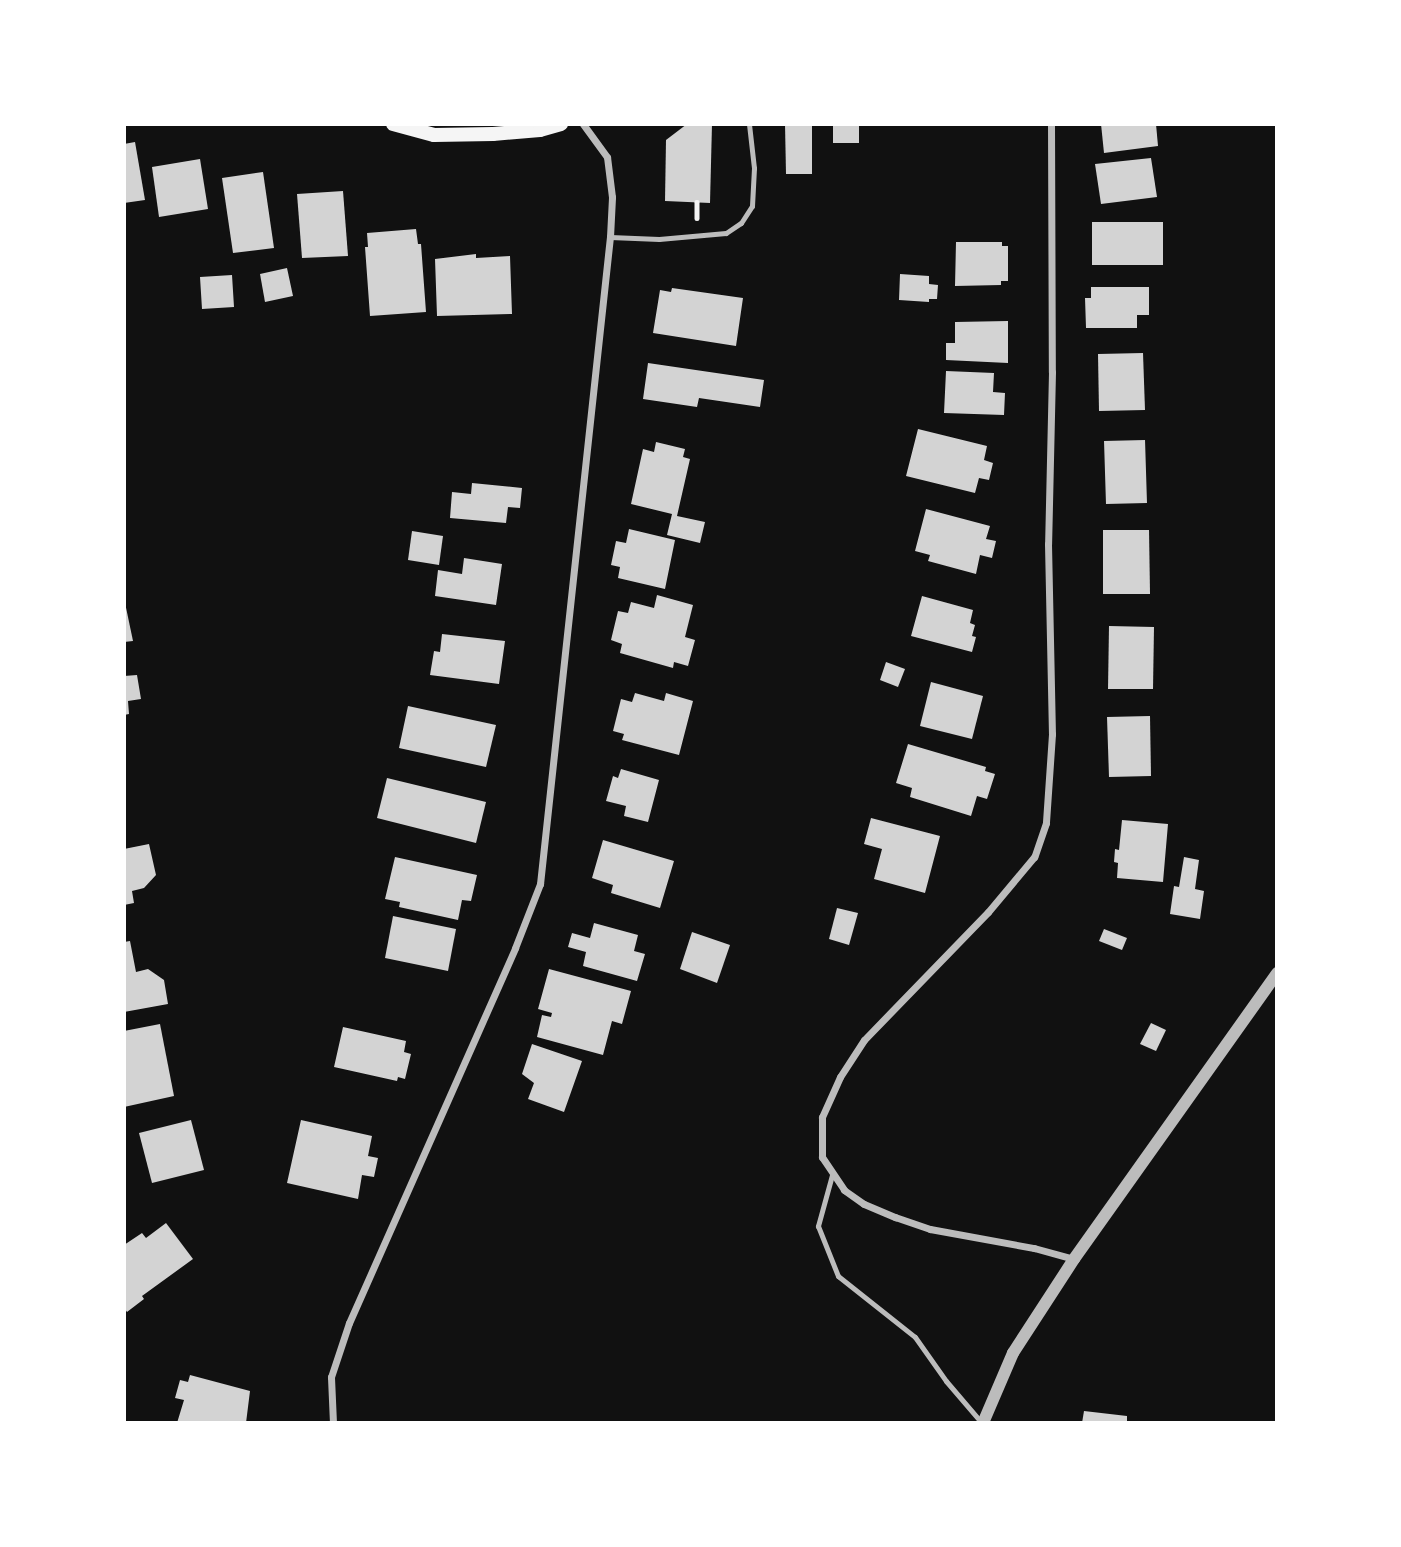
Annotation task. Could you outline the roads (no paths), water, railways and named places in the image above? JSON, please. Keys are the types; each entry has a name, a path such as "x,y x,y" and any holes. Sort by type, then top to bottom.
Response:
{"main road":[{"path":"393,124 434,135 466,135 540,130 561,124"}],"street":[{"path":"333,1423 331,1377 349,1323 515,948 540,884 610,237 612,197 607,157 583,124"},
{"path":"1051,124 1052,372 1048,544 1052,734 1046,823 1034,857 963,940 864,1040 840,1077 822,1117 822,1157 844,1190 864,1204 895,1217 930,1229 1034,1248 1074,1259"},
{"path":"983,1423 1013,1353 1074,1259 1277,972"}],"lane":[{"path":"610,237 659,239 726,233 741,223 752,206 754,168 749,124"},
{"path":"832,1175 818,1226 838,1276 915,1337 946,1381 983,1423"}]}
